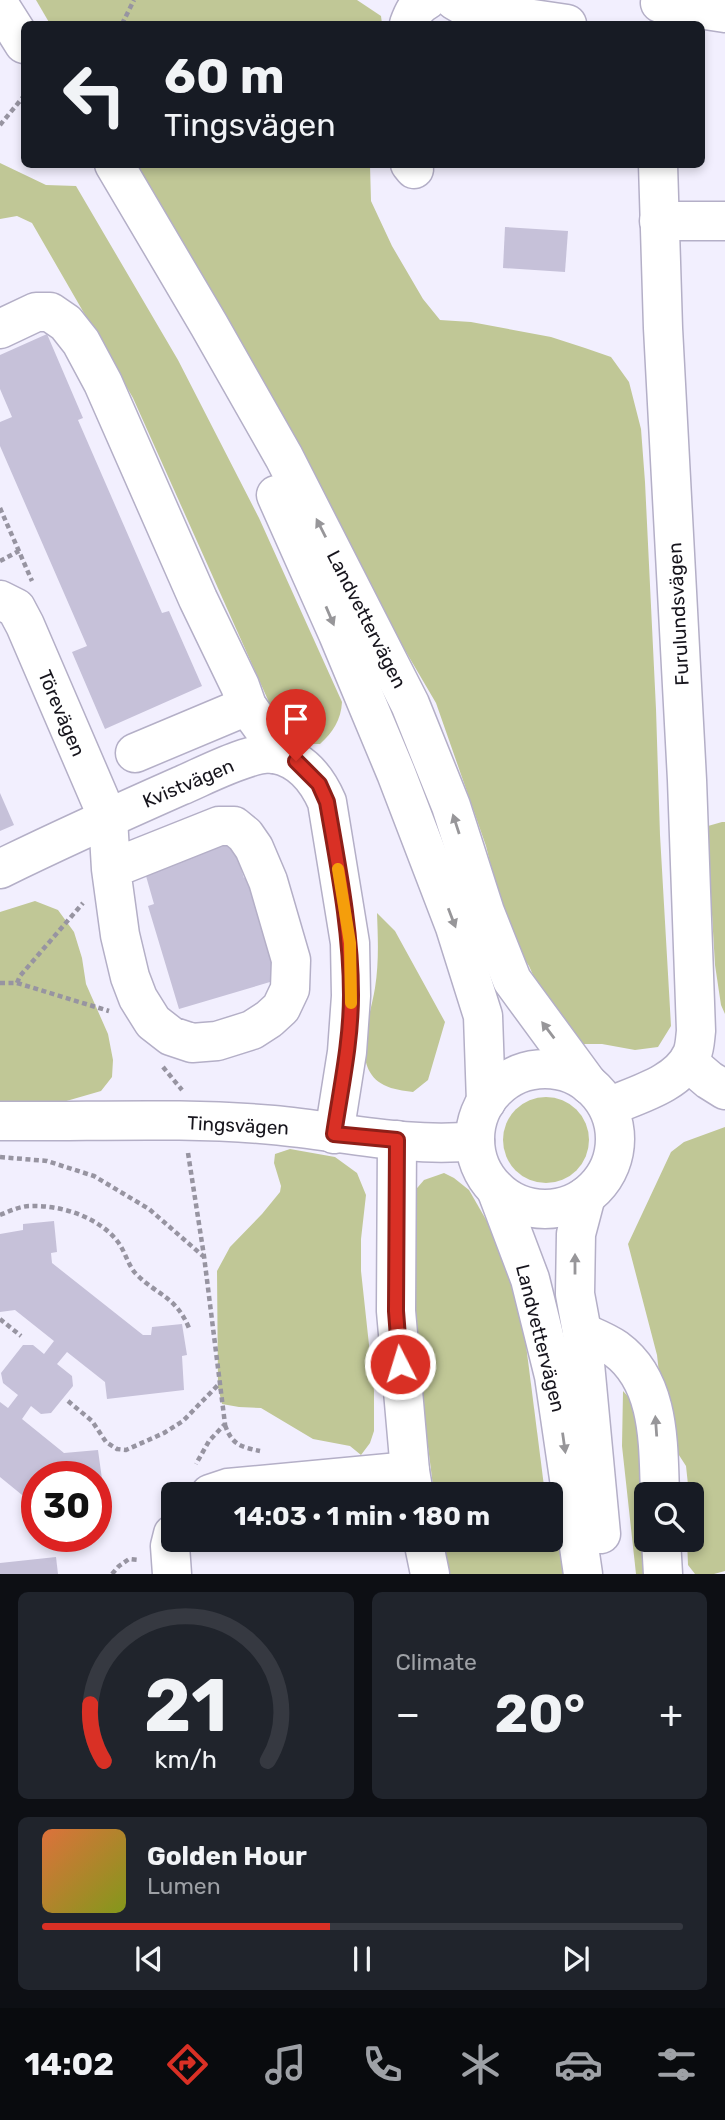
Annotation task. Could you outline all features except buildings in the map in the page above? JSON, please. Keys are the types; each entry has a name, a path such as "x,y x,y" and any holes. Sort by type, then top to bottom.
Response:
{"street":[{"path":"22,0 33,21"},
{"path":"409,21 413,12 427,0"},
{"path":"454,0 471,10 546,21"},
{"path":"0,6 21,39"},
{"path":"660,9 725,13"},
{"name":"Landvettervägen","path":"99,168 188,324 287,516 396,773 455,926 483,1016 486,1102"},
{"name":"Landvettervägen","path":"116,168 284,457 410,704 451,806 485,912 512,980 599,1096"},
{"name":"Furulundsvägen","path":"658,168 663,328 687,779 696,1031 694,1050 688,1062"},
{"path":"659,221 725,221"},
{"path":"0,329 36,312 50,312 65,323 81,342 103,383 247,706 265,731 273,754 296,761 319,784 327,802 350,943 351,996 347,1052 334,1134"},
{"name":"Törevägen","path":"10,561 8,604 108,818"},
{"path":"135,754 247,706"},
{"name":"Kvistvägen","path":"0,869 237,761 273,754"},
{"path":"108,818 111,869 130,977 138,998 153,1021 171,1035 192,1043 217,1041 252,1030 281,1008 290,989 290,960 268,881 254,848 234,826 219,826 111,869"},
{"path":"599,1096 670,1079 688,1062 725,1090"},
{"path":"534,1070 557,1070 568,1073 599,1096 617,1130 612,1160 599,1184 586,1196 564,1207 540,1209 516,1203 496,1189 483,1171 475,1141 479,1117 486,1102 502,1084 512,1077 534,1070"},
{"name":"Tingsvägen","path":"0,1121 216,1122 275,1125 397,1140 456,1143 475,1141"},
{"path":"397,1140 396,1311 412,1482"},
{"name":"Landvettervägen","path":"496,1189 530,1279 554,1376 571,1548"},
{"name":"Landvettervägen","path":"586,1196 576,1234 575,1294 582,1332 604,1574"},
{"path":"582,1332 617,1349 634,1367 648,1392 654,1409 659,1482"},
{"path":"170,1552 172,1574"},
{"path":"662,1552 663,1574"}],"path":[{"path":"124,21 134,0"},
{"path":"0,125 21,100"},
{"path":"0,561 10,561"},
{"path":"18,983 20,976 87,898"},
{"path":"0,983 18,983 114,1013"},
{"path":"187,1142 225,1424 209,1441 202,1482"},
{"path":"0,1157 47,1161 94,1176 149,1209 204,1256"},
{"path":"0,1215 30,1205 84,1216 112,1236 133,1270 176,1303 189,1328"},
{"path":"0,1319 20,1336"},
{"path":"68,1401 92,1421 106,1442 117,1449 127,1450 183,1421 220,1384"}],"green space":[{"path":"36,0 357,0 381,16 382,21 48,21"},
{"path":"0,163 46,185 76,186 178,360 259,518 342,702 336,725 320,744 299,741 285,730 276,718 133,398 32,223 17,216 0,219"},
{"path":"129,168 370,168 371,201 392,246 423,299 440,320 471,322 551,337 585,348 611,357 629,382 641,429 645,482 671,1026 658,1047 635,1050 602,1044 582,1044 572,1028 543,997 529,966 508,935 486,846 436,703 284,444"},
{"path":"725,822 725,1014 721,1005 715,965 706,867 708,826"},
{"path":"35,901 58,910 74,932 86,984 108,1034 113,1060 112,1077 101,1091 56,1104 0,1105 0,912"},
{"path":"377,913 395,931 445,1022 428,1080 413,1092 391,1088 377,1081 369,1071 365,1059 366,1030 377,969"},
{"path":"538,1097 554,1097 577,1109 586,1123 589,1140 586,1157 577,1171 554,1183 538,1183 522,1176 510,1164 503,1148 503,1132 510,1116 522,1104"},
{"path":"725,1127 725,1571 714,1574 695,1574 688,1565 687,1552 704,1552 704,1482 688,1482 686,1466 666,1435 657,1355 628,1244 671,1152 684,1142"},
{"path":"290,1149 335,1157 357,1173 366,1195 361,1239 361,1271 374,1391 374,1431 370,1443 361,1455 350,1446 313,1439 261,1408 222,1404 218,1387 217,1271 230,1247 280,1192 281,1186 274,1163 275,1154"},
{"path":"444,1173 469,1190 504,1251 520,1298 543,1482 432,1482 410,1280 412,1194 424,1180"},
{"path":"623,1391 643,1413 645,1482 634,1482 634,1552 648,1552 653,1574 636,1574 622,1446"},
{"path":"446,1552 562,1552 569,1574 443,1574"}],"slow traffic":[{"path":"338,869 350,943 351,1003"}],"route":[{"path":"296,761 319,784 327,802 350,943 350,1023 334,1134 397,1140 396,1311 400,1364"}]}
